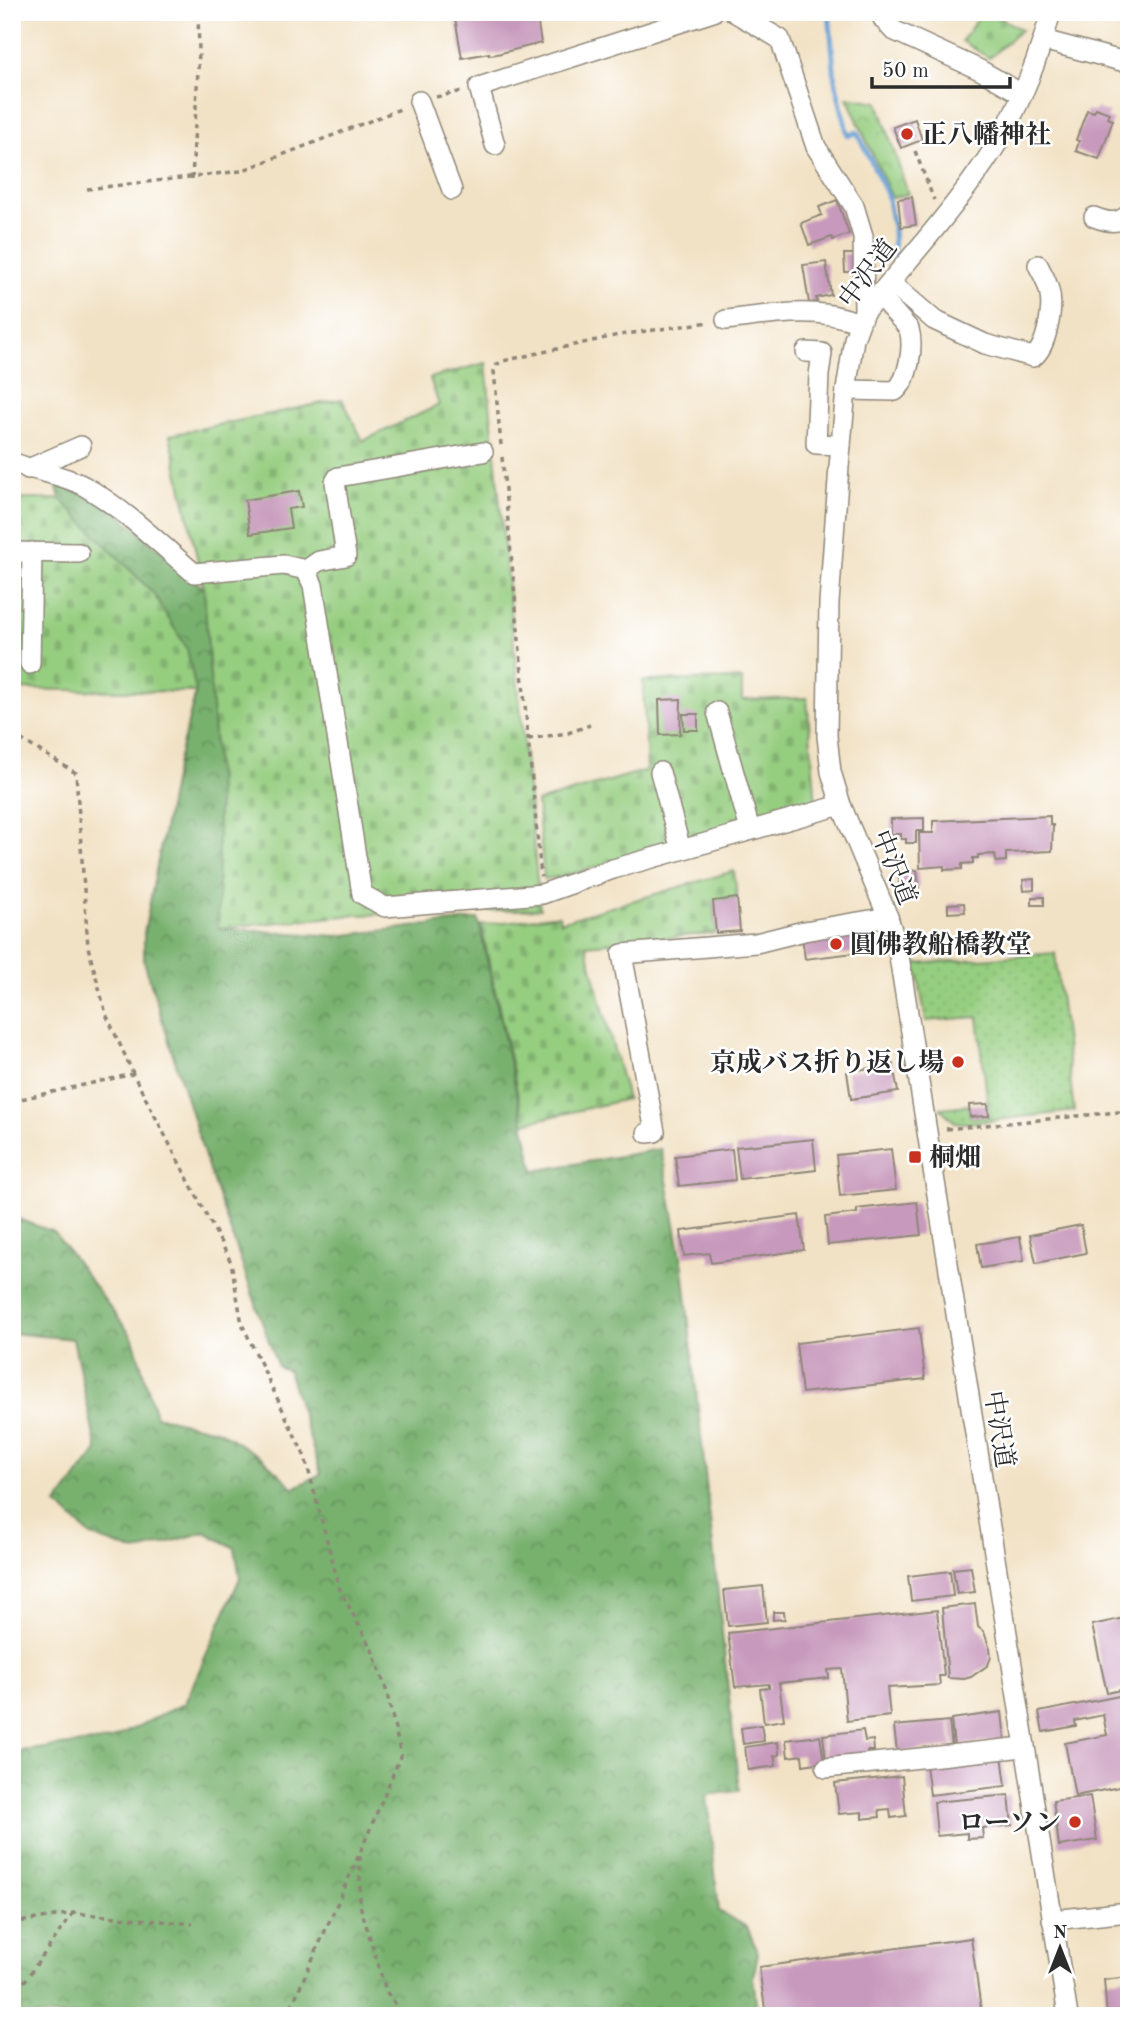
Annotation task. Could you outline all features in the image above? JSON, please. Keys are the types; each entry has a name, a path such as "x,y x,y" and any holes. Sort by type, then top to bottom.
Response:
{"street":[{"path":"495,145 479,87 713,12"},
{"path":"726,320 789,313 861,317 863,236 854,206 816,147 780,39 734,12"},
{"name":"中沢道","path":"1051,12 1044,40 1022,94 998,142 861,317 846,390 829,603 826,688 831,772 841,805 888,917 898,950 1068,2016"},
{"path":"883,19 892,30 980,70 1022,94"},
{"path":"1044,40 1129,63"},
{"path":"419,102 452,190"},
{"path":"1094,217 1108,222 1118,221 1129,214"},
{"path":"884,288 934,320 985,344 1033,357 1039,353 1044,342 1050,307 1050,291 1038,265"},
{"path":"846,390 895,391 906,376 911,336 884,288"},
{"path":"806,352 822,353 816,444 841,446"},
{"path":"20,465 81,446"},
{"path":"20,465 82,484 117,507 194,573 284,565 306,570 319,561 346,556 335,482 338,477 483,453"},
{"path":"30,664 22,552 79,553"},
{"path":"306,570 313,586 362,894 385,907 542,894 613,869 841,805"},
{"path":"717,712 750,830"},
{"path":"660,772 681,850"},
{"path":"647,1133 655,1132 622,954 756,943 804,931 888,917"},
{"path":"826,1768 1024,1747"},
{"path":"1052,1920 1129,1912"}],"path":[{"path":"192,179 199,52 198,12"},
{"path":"87,189 192,179 241,171 419,102 479,87"},
{"path":"915,151 941,218"},
{"path":"542,894 494,371 496,365 503,361 619,335 726,320"},
{"path":"1125,646 1129,624"},
{"path":"528,738 568,733 590,726"},
{"path":"12,734 76,773 88,947 106,1014 133,1074 231,1262 242,1325 305,1457 340,1590 372,1650 386,1689 401,1755 287,2016"},
{"path":"12,1101 133,1074"},
{"path":"926,1132 1129,1111"},
{"path":"360,1853 360,1905 386,1991 404,2016"},
{"path":"12,1923 73,1913 193,1924"},
{"path":"24,1982 73,1913"}],"green space":[{"path":"996,15 1021,30 989,58 962,41 979,16"},
{"path":"847,97 878,102 908,194 892,198"},
{"path":"486,363 540,909 355,915 218,928 218,791 204,589 170,435 342,399 363,441 439,405 430,378"},
{"path":"56,483 111,507 204,589 218,791 218,928 337,936 478,919 534,1171 661,1149 683,1267 739,1791 707,1795 719,1911 747,1927 758,1953 753,1978 758,2016 12,2016 12,1752 111,1740 185,1703 240,1578 235,1548 205,1532 136,1552 91,1536 57,1504 97,1450 73,1339 12,1333 12,1224 18,1219 54,1232 133,1338 156,1416 219,1431 262,1458 294,1488 321,1474 288,1370 278,1367 208,1167 144,961 144,933 175,772 196,692 187,649 153,593 60,499"},
{"path":"12,499 60,499 153,593 187,649 196,692 12,689"},
{"path":"742,679 742,700 807,698 816,804 561,877 544,879 537,802 647,770 643,681"},
{"path":"734,871 737,898 713,901 716,933 586,945 627,1099 524,1123 481,925 559,915 560,922"},
{"path":"1055,953 1074,1111 968,1123 955,1122 940,1108 969,1105 970,1117 989,1116 978,1017 926,1021 916,964"}],"building":[{"path":"454,12 536,12 541,43 497,54 462,58"},
{"path":"1096,108 1109,113 1107,118 1113,120 1099,159 1076,151 1079,141 1076,140 1087,110 1094,112"},
{"path":"915,119 922,140 901,148 893,127"},
{"path":"912,197 916,225 901,227 898,199"},
{"path":"837,200 849,234 809,245 801,223 822,215 819,207"},
{"path":"844,254 854,254 855,272 845,272"},
{"path":"826,262 831,295 816,298 817,302 809,303 803,265"},
{"path":"299,491 302,507 288,509 291,528 250,534 245,500"},
{"path":"681,699 680,734 660,735 659,700"},
{"path":"683,714 698,714 698,730 684,730"},
{"path":"1050,816 1050,825 1053,825 1052,851 1006,853 1006,861 996,862 995,854 978,855 978,858 973,858 973,863 962,864 962,869 944,870 944,866 920,868 919,833 933,833 933,821"},
{"path":"924,818 924,831 916,831 916,843 906,843 906,839 901,839 901,834 891,834 891,819"},
{"path":"917,870 919,887 900,889 898,872"},
{"path":"1034,879 1034,890 1024,891 1023,880"},
{"path":"1032,897 1044,897 1044,905 1032,905"},
{"path":"737,898 740,931 716,933 713,901"},
{"path":"964,903 965,912 948,913 948,904"},
{"path":"868,930 871,951 805,959 802,937"},
{"path":"893,1064 898,1092 851,1099 847,1072"},
{"path":"988,1104 989,1116 970,1117 969,1105"},
{"path":"813,1139 816,1170 740,1179 736,1147"},
{"path":"732,1149 735,1180 679,1186 675,1156"},
{"path":"891,1149 896,1190 840,1196 836,1155"},
{"path":"917,1202 921,1235 828,1245 825,1217 857,1213 857,1209"},
{"path":"799,1215 804,1250 711,1263 709,1253 684,1256 681,1231"},
{"path":"1081,1225 1086,1253 1036,1263 1030,1235"},
{"path":"1020,1237 1024,1261 981,1268 977,1244"},
{"path":"919,1328 925,1379 802,1393 796,1343"},
{"path":"971,1567 975,1592 957,1594 953,1569"},
{"path":"950,1571 953,1596 911,1601 908,1576"},
{"path":"763,1586 767,1622 728,1626 724,1590"},
{"path":"975,1604 978,1627 984,1632 991,1657 988,1665 971,1677 948,1678 942,1608"},
{"path":"937,1610 944,1676 939,1676 940,1685 887,1688 890,1716 847,1721 842,1669 828,1670 829,1678 779,1683 784,1720 764,1723 760,1689 769,1688 769,1684 735,1687 728,1633"},
{"path":"773,1612 784,1612 785,1619 773,1620"},
{"path":"1129,1617 1129,1688 1107,1693 1092,1625"},
{"path":"1129,1694 1129,1785 1075,1796 1065,1743 1107,1735 1103,1715 1075,1721 1076,1726 1043,1732 1039,1712"},
{"path":"1002,1712 1005,1740 954,1746 951,1719"},
{"path":"949,1721 952,1747 897,1752 894,1726"},
{"path":"761,1725 764,1741 743,1744 741,1728"},
{"path":"863,1730 865,1741 873,1740 874,1751 867,1751 868,1756 826,1762 823,1735"},
{"path":"820,1736 824,1762 803,1765 802,1755 788,1757 786,1740"},
{"path":"778,1742 779,1755 774,1756 776,1766 748,1770 745,1747"},
{"path":"1002,1755 1006,1786 930,1795 926,1765"},
{"path":"902,1776 906,1816 891,1818 890,1809 879,1810 880,1817 862,1819 862,1812 839,1814 835,1783"},
{"path":"1009,1795 1012,1825 982,1828 983,1838 967,1839 967,1833 937,1836 934,1802"},
{"path":"1090,1796 1097,1840 1059,1846 1053,1801"},
{"path":"971,1938 982,2016 766,2016 759,1967"},
{"path":"1129,1977 1129,2016 1107,2016 1104,1980"}],"waterway":[{"path":"829,12 835,80 848,136 857,132 887,194 893,227 894,256"}],"place":[{"name":"正八幡神社","path":"907,134"},
{"name":"圓佛教船橋教堂","path":"836,944"},
{"name":"京成バス折り返し場","path":"958,1062"},
{"name":"桐畑","path":"915,1157"},
{"name":"ローソン","path":"1075,1822"}]}
